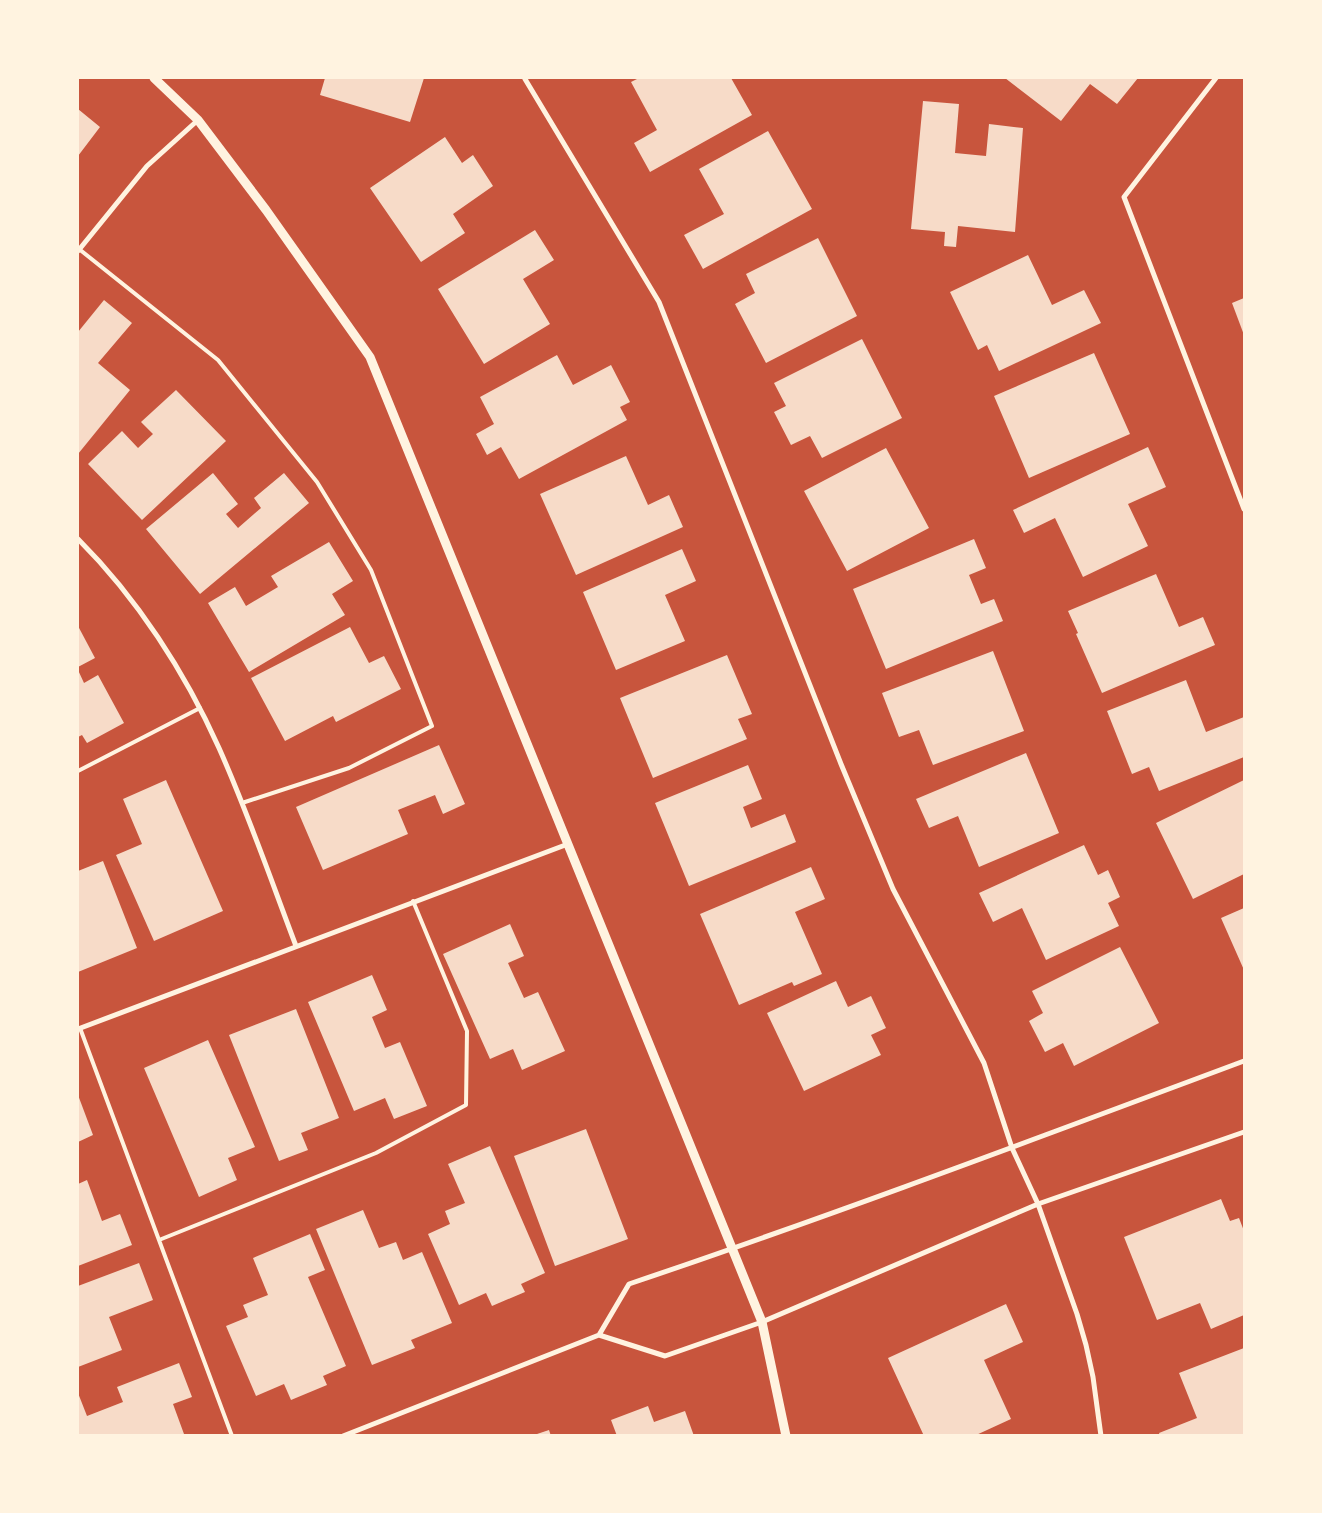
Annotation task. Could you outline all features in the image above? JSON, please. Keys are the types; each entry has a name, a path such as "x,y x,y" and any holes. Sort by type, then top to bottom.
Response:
{"street":[{"path":"154,78 198,120 266,210 370,357 762,1322 786,1436"},
{"path":"526,78 658,302 841,764 893,889 984,1063 1012,1148 1038,1204 1077,1314 1093,1377 1100,1436"},
{"path":"1216,78 1124,197 1244,508"},
{"path":"78,250 147,166 198,120"},
{"path":"78,539 117,583 148,623 176,664 200,708 242,803 296,946"},
{"path":"79,1028 568,844"},
{"path":"343,1436 599,1335 629,1284 733,1249 1012,1148 1244,1061"},
{"path":"599,1335 665,1356 762,1322 1038,1204 1244,1132"}],"lane":[{"path":"78,250 218,360 317,482 371,570 432,726 349,768 242,803"},
{"path":"78,771 200,708"},
{"path":"159,1240 376,1153 466,1105 467,1031 413,901"},
{"path":"79,1028 232,1436"}],"building":[{"path":"325,78 424,78 410,122 320,95"},
{"path":"639,78 731,78 752,115 650,172 634,143 657,130 631,82"},
{"path":"1005,78 1138,78 1117,104 1090,84 1061,121"},
{"path":"923,101 959,104 955,153 986,156 989,124 1023,128 1015,232 958,226 956,247 944,246 945,232 911,229"},
{"path":"78,109 100,127 78,156"},
{"path":"768,131 812,209 703,269 684,235 724,214 699,169"},
{"path":"445,137 462,163 473,155 493,186 453,214 465,233 421,262 370,188"},
{"path":"535,230 554,260 523,279 550,324 484,364 438,289"},
{"path":"818,238 857,316 766,363 735,304 755,293 746,274"},
{"path":"1028,255 1052,305 1084,290 1101,323 999,371 987,345 978,350 950,292"},
{"path":"1244,298 1244,335 1232,303"},
{"path":"104,300 132,323 98,363 130,390 78,454 78,332"},
{"path":"862,339 902,418 822,458 810,436 791,445 774,412 786,406 774,383"},
{"path":"1094,353 1130,434 1029,478 994,396"},
{"path":"557,355 573,385 611,365 630,402 620,407 627,420 519,479 501,447 487,455 476,434 494,424 480,397"},
{"path":"176,390 226,441 142,520 88,464 122,431 138,448 153,434 141,422"},
{"path":"1148,447 1166,487 1128,504 1148,546 1083,577 1055,518 1024,533 1013,510"},
{"path":"886,448 929,528 847,571 804,491"},
{"path":"626,456 648,505 669,495 683,527 576,575 540,494"},
{"path":"213,473 238,504 226,514 238,528 261,508 254,498 284,473 309,503 200,594 146,529"},
{"path":"974,539 986,568 969,575 981,604 994,599 1003,621 886,669 853,589"},
{"path":"329,542 353,581 332,594 345,615 249,672 208,603 235,587 246,606 278,587 271,576"},
{"path":"682,549 696,581 665,595 685,641 616,670 583,592"},
{"path":"1156,574 1179,627 1203,617 1215,645 1102,693 1068,611"},
{"path":"78,626 95,658 78,667"},
{"path":"350,627 369,663 384,656 401,689 336,722 333,716 285,741 251,678"},
{"path":"993,651 1024,731 933,765 919,730 899,737 882,693"},
{"path":"727,655 752,714 738,719 747,739 653,778 620,698"},
{"path":"78,670 84,683 98,675 124,723 87,743 82,735 78,737"},
{"path":"1186,680 1206,732 1244,717 1244,757 1159,791 1149,767 1132,774 1107,711"},
{"path":"439,745 465,804 443,814 435,795 398,810 408,834 323,870 296,807"},
{"path":"1026,753 1059,833 979,867 958,816 929,828 916,799"},
{"path":"748,765 762,799 743,807 751,828 785,814 796,842 689,886 655,803"},
{"path":"166,780 223,911 154,941 116,855 142,844 123,799"},
{"path":"1244,780 1244,874 1193,899 1156,823"},
{"path":"1084,845 1098,875 1108,870 1120,897 1108,903 1119,926 1046,960 1022,908 993,922 979,893"},
{"path":"103,861 137,948 78,972 78,871"},
{"path":"811,867 825,899 795,912 822,974 794,986 792,982 739,1005 700,914"},
{"path":"1244,908 1244,970 1221,918"},
{"path":"510,924 524,956 508,963 524,998 538,992 565,1051 522,1070 513,1049 490,1059 443,954"},
{"path":"1120,947 1159,1023 1074,1066 1063,1043 1045,1052 1029,1021 1043,1013 1032,991"},
{"path":"372,975 387,1010 372,1017 385,1048 400,1042 427,1106 394,1119 385,1098 354,1111 308,1002"},
{"path":"836,981 848,1007 871,996 886,1028 871,1035 881,1055 804,1091 767,1013"},
{"path":"296,1009 339,1118 301,1133 308,1150 279,1161 229,1035"},
{"path":"208,1040 255,1147 228,1158 237,1180 199,1197 144,1068"},
{"path":"78,1095 93,1135 78,1142"},
{"path":"586,1129 628,1239 555,1266 514,1156"},
{"path":"490,1146 545,1273 521,1284 525,1292 492,1306 486,1293 459,1305 428,1234 450,1224 445,1211 465,1203 448,1164"},
{"path":"87,1180 102,1221 120,1214 132,1245 78,1266 78,1184"},
{"path":"1221,1199 1230,1221 1239,1218 1244,1231 1244,1315 1211,1329 1200,1303 1157,1320 1124,1237"},
{"path":"363,1210 379,1248 396,1242 403,1260 422,1252 452,1323 411,1340 415,1348 372,1365 316,1229"},
{"path":"310,1234 325,1270 308,1277 346,1366 323,1376 327,1385 291,1400 284,1384 256,1396 226,1326 248,1317 243,1305 268,1295 253,1258"},
{"path":"139,1263 153,1300 109,1317 122,1350 78,1367 78,1286"},
{"path":"1006,1304 1023,1342 984,1360 1011,1419 974,1436 924,1436 888,1358"},
{"path":"1244,1348 1244,1436 1160,1436 1159,1433 1197,1418 1179,1373"},
{"path":"179,1363 192,1397 173,1404 184,1434 180,1436 78,1436 78,1393 87,1416 123,1402 117,1387"},
{"path":"648,1406 654,1422 685,1411 694,1436 617,1436 611,1420"},
{"path":"549,1430 551,1436 534,1436 534,1435"}]}
